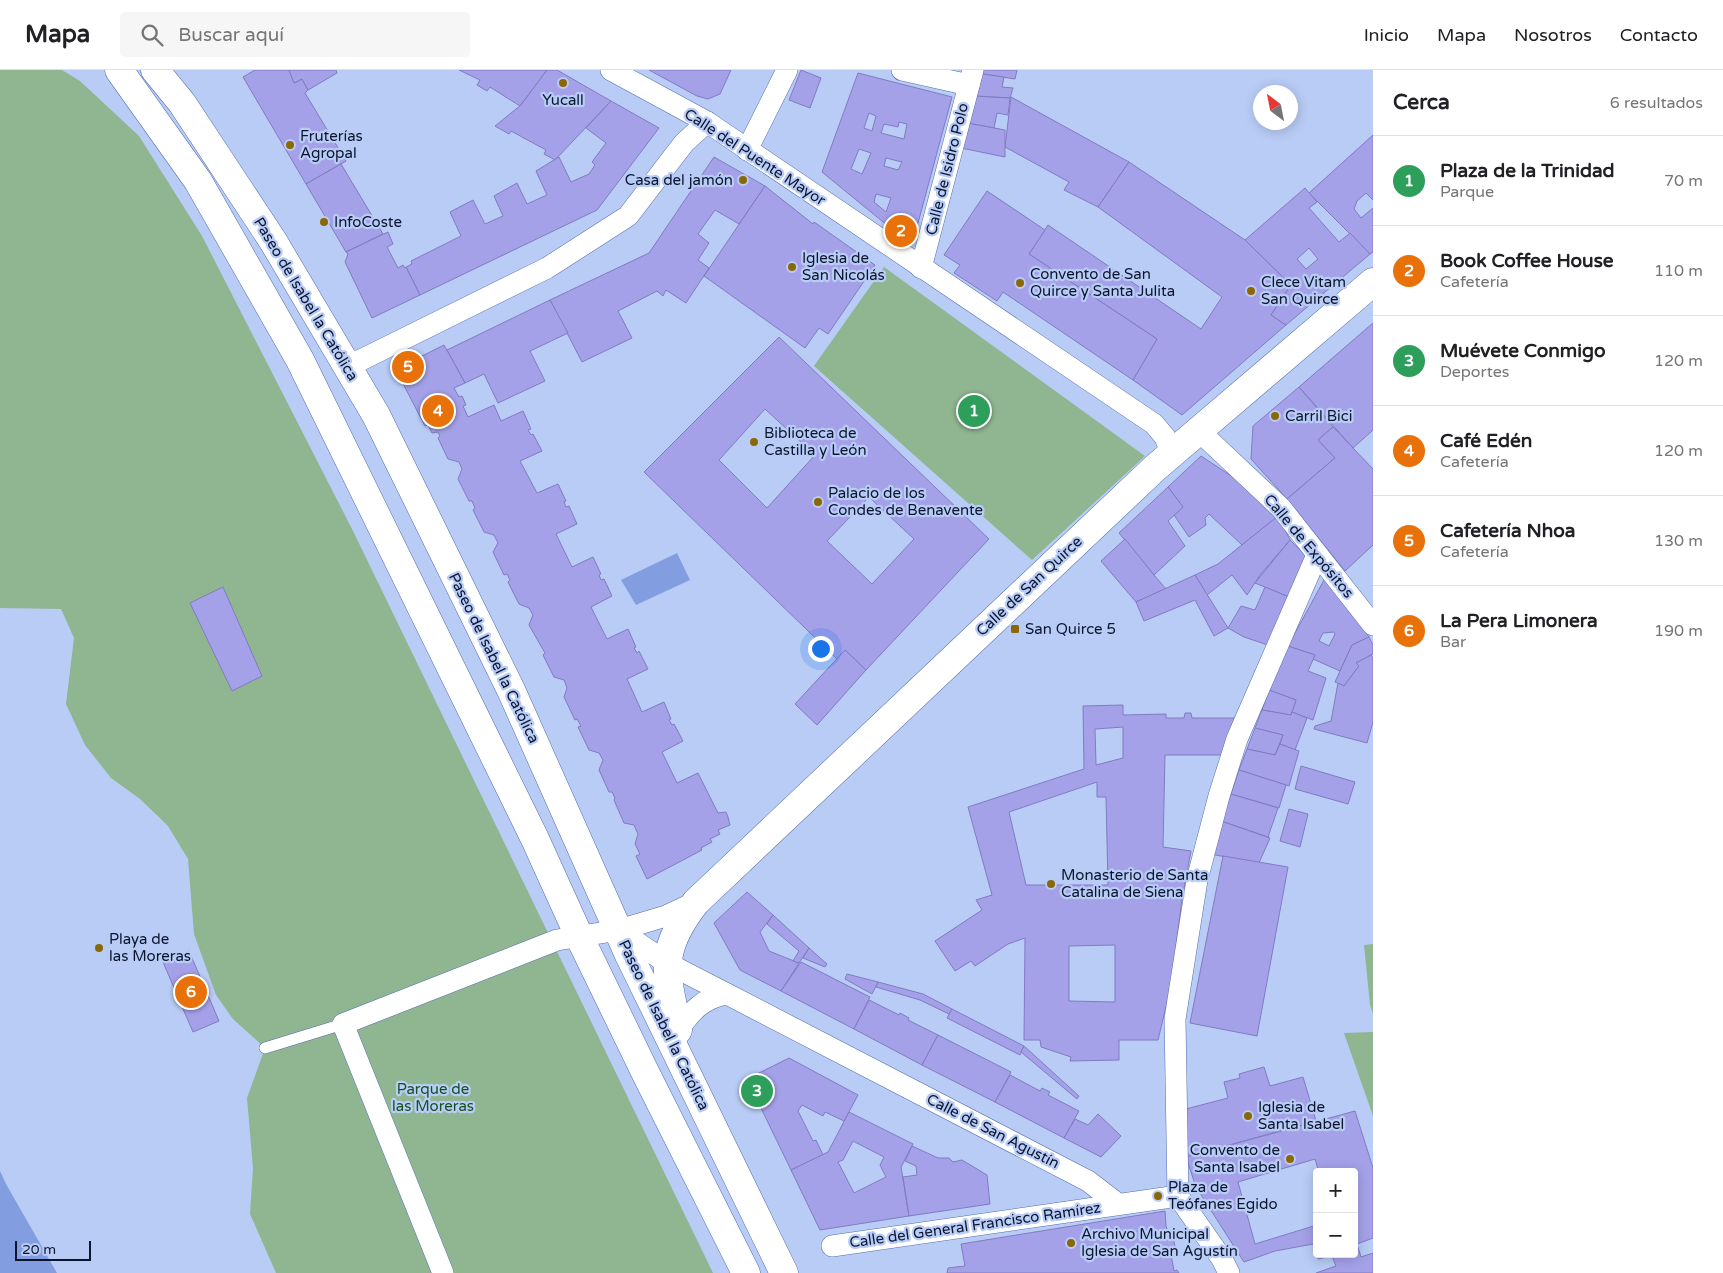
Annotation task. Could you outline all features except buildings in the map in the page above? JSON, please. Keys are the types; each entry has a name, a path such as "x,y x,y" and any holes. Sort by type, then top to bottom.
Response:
{"main road":[{"path":"119,70 198,181 300,360 535,839 579,936 746,1273"},
{"name":"Paseo de Isabel la Católica","path":"155,70 182,103 267,233 376,416 511,690 619,930 784,1273"},
{"name":"Calle de San Quirce","path":"684,1064 667,963 672,939 679,924 696,902 1171,453 1373,282"}],"street":[{"name":"Calle del Puente Mayor","path":"611,70 707,122 895,251 1154,424 1165,437 1171,453"},
{"path":"746,150 787,70"},
{"path":"902,70 971,77"},
{"name":"Calle de Isidro Polo","path":"922,268 971,77"},
{"path":"345,362 361,360 546,268 628,216 684,143 707,122"},
{"name":"Calle de Expósitos","path":"1198,430 1281,508 1373,625"},
{"path":"1229,1273 1178,1196 1175,1019 1197,880 1219,796 1238,739 1317,555"},
{"name":"Calle de San Quirce","path":"342,1024 557,940 619,930 666,916 696,902"},
{"name":"Calle de San Agustín","path":"619,930 667,963 1088,1180 1118,1204"},
{"path":"678,1031 697,1007 705,1001 727,994"},
{"path":"342,1024 443,1273"},
{"path":"1118,1204 1178,1196"},
{"name":"Calle del General Francisco Ramírez","path":"832,1246 1118,1204"}],"lane":[{"path":"265,1048 342,1024"}],"green space":[{"name":"Parque de las Moreras","path":"0,70 62,70 80,81 139,136 202,236 353,531 713,1273 276,1273 250,1214 253,1168 247,1098 265,1048 233,1019 216,995 194,934 188,859 168,826 140,799 111,778 85,745 66,704 74,638 61,609 0,608"},
{"path":"884,267 1145,456 1032,560 814,366"},
{"path":"1373,944 1373,1014 1370,1005 1364,945"},
{"path":"1373,1032 1373,1116 1344,1033"}],"water":[{"path":"677,553 690,580 636,605 621,580"},
{"path":"0,1171 6,1184 57,1273 0,1273"}],"place":[{"name":"Yucall","path":"563,83"},
{"name":"Fruterías Agropal","path":"290,145"},
{"name":"Casa del jamón","path":"743,180"},
{"name":"InfoCoste","path":"324,222"},
{"name":"Book Coffee House","path":"901,231"},
{"name":"Iglesia de San Nicolás","path":"792,267"},
{"name":"Convento de San Quirce y Santa Julita","path":"1020,283"},
{"name":"Clece Vitam San Quirce","path":"1251,291"},
{"name":"Cafetería Nhoa","path":"408,367"},
{"name":"Café Edén","path":"438,411"},
{"name":"Plaza de la Trinidad","path":"974,411"},
{"name":"Carril Bici","path":"1275,416"},
{"name":"Biblioteca de Castilla y León","path":"754,442"},
{"name":"Palacio de los Condes de Benavente","path":"818,502"},
{"name":"San Quirce 5","path":"1015,629"},
{"name":"Monasterio de Santa Catalina de Siena","path":"1051,884"},
{"name":"Playa de las Moreras","path":"99,948"},
{"name":"La Pera Limonera","path":"191,992"},
{"name":"Muévete Conmigo","path":"757,1091"},
{"name":"Iglesia de Santa Isabel","path":"1248,1116"},
{"name":"Convento de Santa Isabel","path":"1290,1159"},
{"name":"Plaza de Teófanes Egido","path":"1158,1196"},
{"name":"Archivo Municipal Iglesia de San Agustín","path":"1071,1243"}]}
